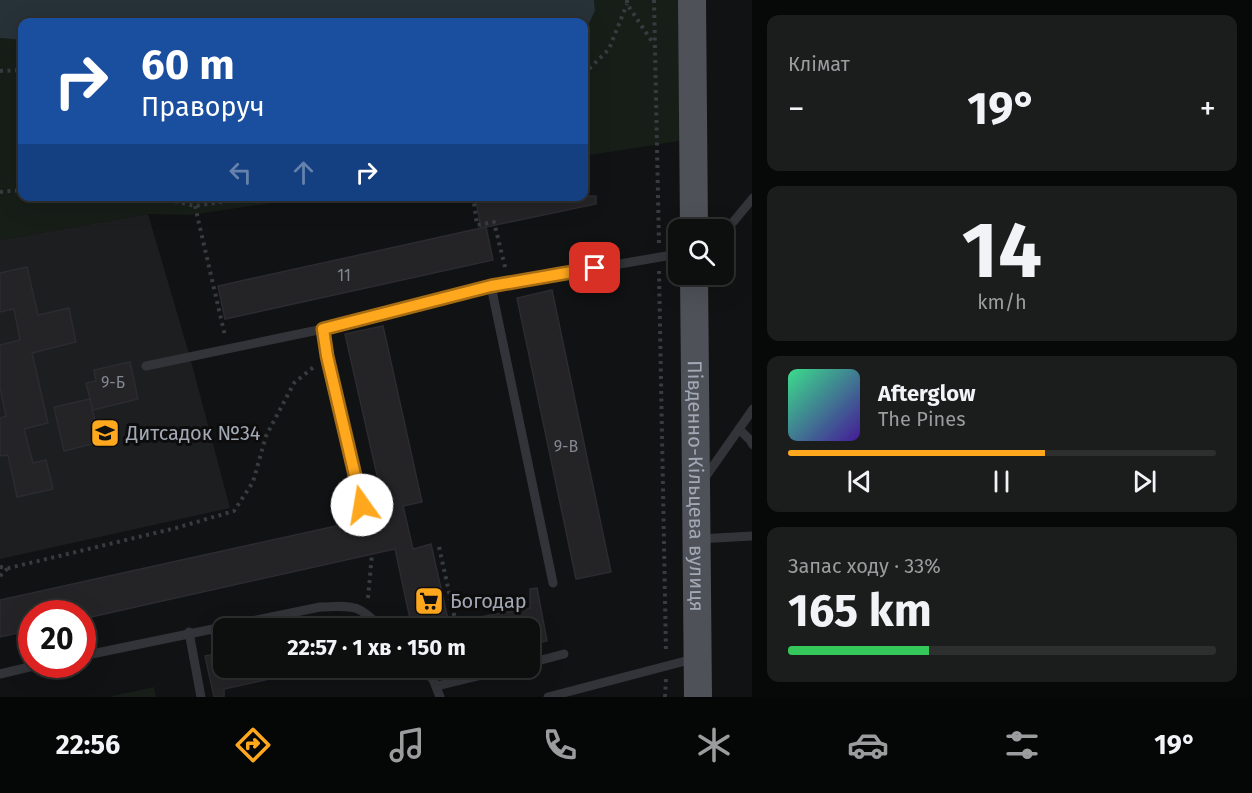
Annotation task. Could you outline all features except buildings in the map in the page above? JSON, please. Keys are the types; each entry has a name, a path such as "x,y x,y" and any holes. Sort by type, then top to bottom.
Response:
{"main road":[{"path":"692,0 694,219"},
{"name":"Південно-Кільцева вулиця","path":"694,285 698,697"}],"lane":[{"path":"734,221 752,199"},
{"path":"146,366 323,329 491,286 668,255"},
{"path":"491,286 553,583"},
{"path":"323,329 327,356 362,505"},
{"path":"695,491 752,410"},
{"path":"739,429 752,444"},
{"path":"696,540 752,536"},
{"path":"96,653 320,607 354,606 372,618"},
{"path":"189,632 201,697"},
{"path":"540,660 564,654"},
{"path":"548,697 698,658"},
{"path":"0,674 18,670"},
{"path":"432,678 440,697"},
{"path":"437,686 469,678"}],"path":[{"path":"654,0 665,697"},
{"path":"627,2 654,44"},
{"path":"588,70 609,49 627,2"},
{"path":"0,71 18,70"},
{"path":"0,192 18,190"},
{"path":"174,201 195,206 228,201"},
{"path":"473,201 477,225 494,222 509,283"},
{"path":"195,206 228,349"},
{"path":"0,567 9,568 234,512 253,482 266,436 294,383 327,356"},
{"path":"439,547 455,618"},
{"path":"367,613 372,554"},
{"path":"0,576 9,568"}],"shaded area":[{"path":"0,0 594,0 595,11 588,25 588,18 18,18 18,40 0,38"},
{"path":"594,0 691,0 692,139 588,155 588,25 595,11"},
{"path":"0,38 18,40 18,201 284,201 191,215 148,214 0,240"},
{"name":"Дитсадок №34","path":"148,214 190,357 230,508 0,559 0,240"},
{"path":"154,687 156,697 112,697 112,696"}],"place":[{"name":"Дитсадок №34","path":"105,433"},
{"name":"Богодар","path":"429,601"}],"route":[{"path":"362,505 327,356 323,329 491,286 595,268"}]}
